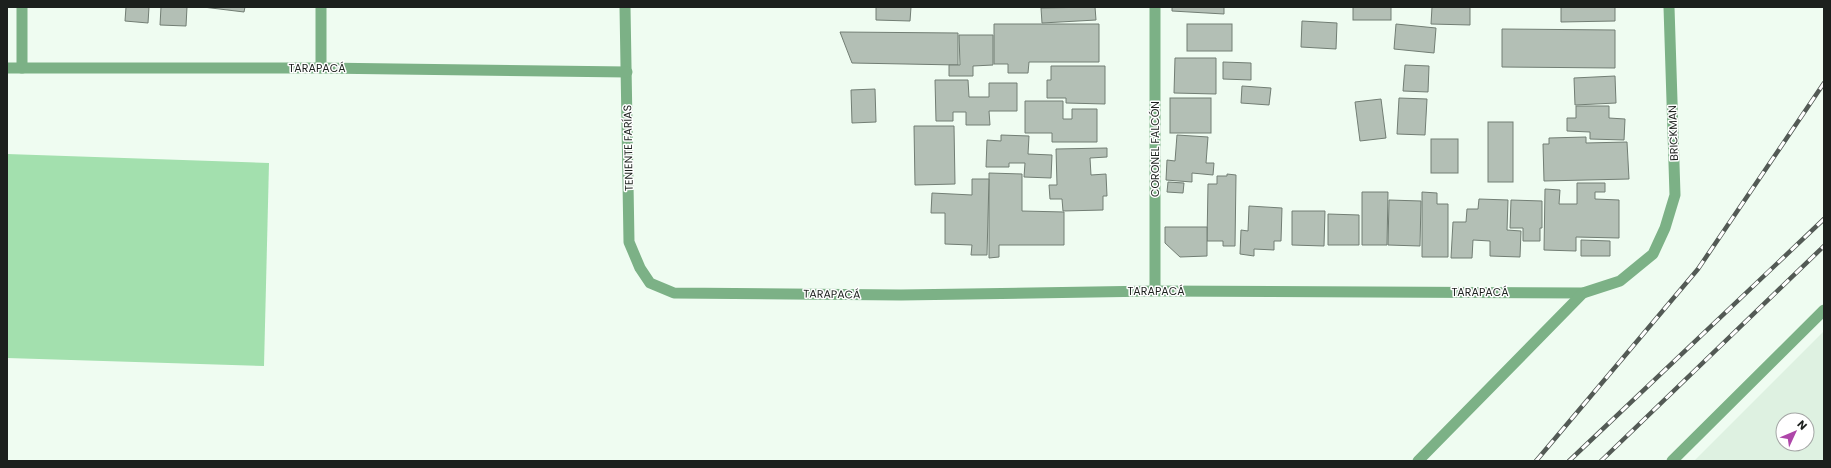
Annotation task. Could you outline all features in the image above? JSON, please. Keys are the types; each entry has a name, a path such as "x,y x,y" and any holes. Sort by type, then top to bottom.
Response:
{"street":[{"path":"22,7 22,68"},
{"path":"321,7 321,68"},
{"name":"TENIENTE FARÍAS","path":"625,7 629,242 640,268 650,283"},
{"name":"CORONEL FALCÓN","path":"1155,7 1155,291"},
{"name":"BRICKMAN","path":"1653,254 1664,228 1675,195 1669,7"},
{"name":"TARAPACÁ","path":"7,68 321,68 627,72"},
{"name":"TARAPACÁ","path":"650,283 674,293 901,295 1155,291 1583,293 1620,281 1653,254"},
{"path":"1418,461 1583,293"},
{"path":"1672,461 1824,310"}],"shaded area":[{"path":"1824,331 1824,461 1694,461"}],"green space":[{"path":"7,154 269,163 264,366 7,358"}],"building":[{"path":"126,7 149,7 148,23 125,21"},
{"path":"161,7 187,7 186,26 160,25"},
{"path":"203,7 245,7 244,12"},
{"path":"876,7 911,7 910,21 876,20"},
{"path":"1095,7 1096,20 1042,23 1041,8"},
{"path":"1172,7 1224,7 1224,14 1172,11"},
{"path":"1353,7 1391,7 1391,20 1353,20"},
{"path":"1432,7 1470,7 1470,25 1431,24"},
{"path":"1561,7 1615,7 1615,21 1561,22"},
{"path":"1302,21 1337,23 1336,49 1301,47"},
{"path":"994,24 1099,24 1099,62 1029,62 1028,73 1008,73 1008,64 994,64"},
{"path":"1187,24 1232,24 1232,51 1187,51"},
{"path":"1396,24 1436,28 1434,53 1394,49"},
{"path":"1502,29 1615,30 1615,68 1502,67"},
{"path":"840,32 958,33 958,65 852,63"},
{"path":"959,35 993,35 993,65 973,66 973,76 949,76 949,65 960,65"},
{"path":"1175,58 1216,58 1216,94 1174,93"},
{"path":"1223,62 1251,63 1251,80 1223,79"},
{"path":"1405,65 1429,66 1428,92 1403,91"},
{"path":"1051,66 1105,66 1105,104 1066,103 1066,98 1047,98 1047,80 1051,80"},
{"path":"1615,76 1616,103 1575,105 1574,78"},
{"path":"935,80 968,80 969,97 989,97 989,83 1017,83 1017,111 989,111 990,125 966,125 966,112 953,112 953,121 936,121"},
{"path":"1242,86 1271,88 1269,105 1241,103"},
{"path":"875,89 876,122 852,123 851,90"},
{"path":"1170,98 1211,98 1211,133 1170,133"},
{"path":"1399,98 1427,99 1425,135 1397,134"},
{"path":"1381,99 1386,138 1360,141 1355,102"},
{"path":"1025,101 1063,101 1063,119 1072,119 1072,109 1097,109 1097,142 1052,142 1052,133 1025,133"},
{"path":"1576,106 1609,106 1609,118 1625,119 1624,140 1590,139 1590,132 1567,131 1567,118 1576,118"},
{"path":"1488,122 1513,122 1513,182 1488,182"},
{"path":"914,126 954,126 955,184 915,185"},
{"path":"1001,135 1029,136 1028,154 1052,155 1051,178 1024,177 1025,163 1009,163 1009,167 986,167 987,140 1001,141"},
{"path":"1177,135 1208,137 1206,163 1214,163 1213,175 1192,173 1192,182 1166,180 1167,160 1175,161"},
{"path":"1586,137 1586,143 1627,142 1629,179 1544,181 1543,144 1549,144 1549,138"},
{"path":"1431,139 1458,139 1458,173 1431,173"},
{"path":"1107,148 1107,157 1090,158 1091,175 1106,174 1107,196 1103,196 1103,210 1063,211 1062,199 1050,199 1049,185 1057,185 1056,149"},
{"path":"989,173 1022,174 1022,211 1064,212 1064,245 999,245 999,257 989,258"},
{"path":"1227,174 1236,175 1235,246 1223,246 1223,241 1207,241 1208,184 1217,184 1217,176 1227,176"},
{"path":"972,179 989,179 987,255 971,255 972,245 945,244 945,213 931,213 932,193 972,195"},
{"path":"1168,182 1184,183 1183,193 1167,192"},
{"path":"1577,183 1605,183 1605,192 1595,192 1595,199 1619,200 1619,238 1576,237 1576,251 1544,250 1545,189 1560,190 1559,204 1577,204"},
{"path":"1362,192 1388,192 1387,245 1362,245"},
{"path":"1422,192 1437,193 1437,204 1448,204 1448,257 1422,257"},
{"path":"1479,199 1508,200 1507,230 1521,231 1520,257 1490,256 1490,241 1473,240 1472,258 1451,258 1453,222 1466,222 1467,209 1478,209"},
{"path":"1389,200 1421,201 1420,246 1388,245"},
{"path":"1511,200 1542,201 1542,228 1540,228 1540,241 1523,241 1523,228 1510,228"},
{"path":"1249,206 1282,208 1281,241 1274,241 1274,250 1254,249 1254,256 1240,254 1241,230 1248,231"},
{"path":"1292,211 1325,211 1324,246 1292,245"},
{"path":"1328,214 1359,215 1359,245 1328,245"},
{"path":"1165,227 1207,227 1207,256 1180,257 1165,243"},
{"path":"1581,240 1610,241 1610,256 1581,256"}],"railway":[{"path":"1536,461 1698,269 1824,83"},
{"path":"1569,461 1824,219"},
{"path":"1601,461 1824,246"}]}
